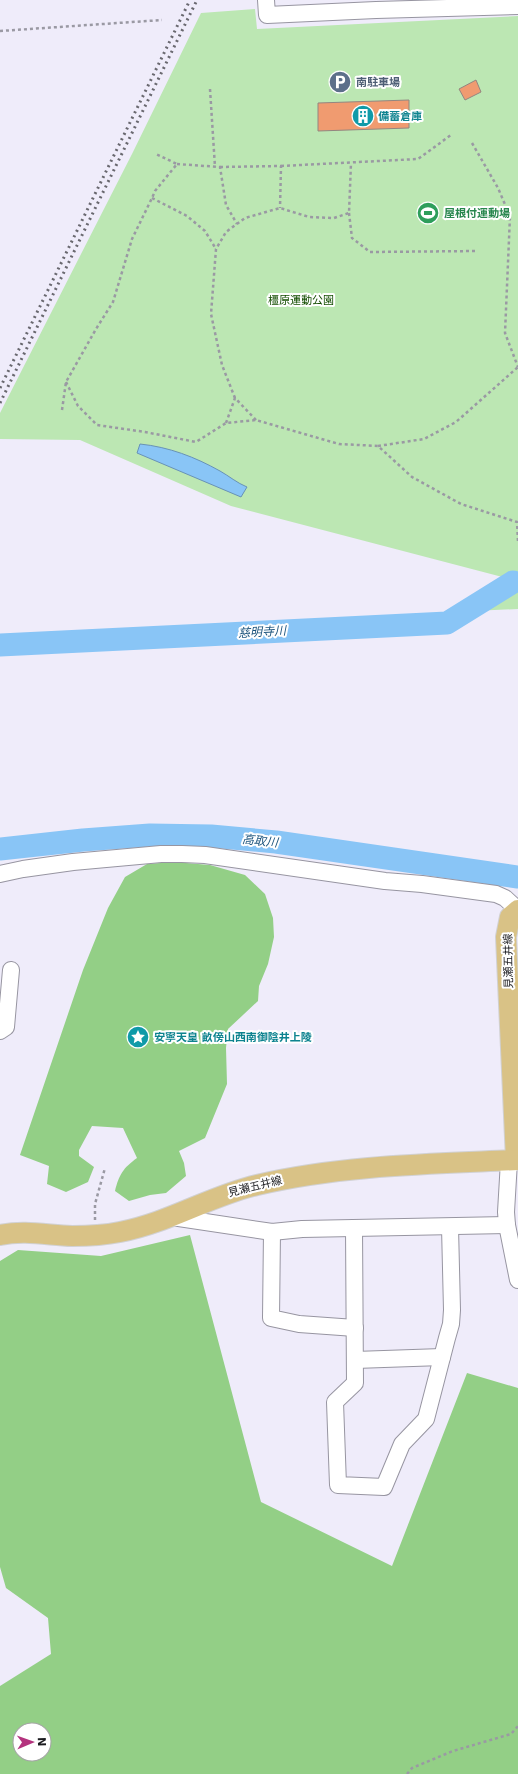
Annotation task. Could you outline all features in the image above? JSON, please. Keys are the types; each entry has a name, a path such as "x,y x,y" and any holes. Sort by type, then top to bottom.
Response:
{"main road":[{"name":"見瀬五井線","path":"0,1235 26,1232 72,1236 95,1235 139,1228 172,1217 222,1195 238,1190 320,1172 514,1161 506,937 510,917 518,910"}],"street":[{"path":"266,0 267,15 478,4 518,6"},
{"path":"0,874 23,868 73,862 161,854 205,855 378,880 422,884 496,894 505,898 518,910"},
{"path":"0,1031 6,1027 11,970"},
{"path":"514,1161 506,1212 507,1226 518,1280"},
{"path":"172,1217 272,1232 302,1229 507,1226"},
{"path":"354,1228 355,1384 335,1402 338,1485 384,1487 402,1444 426,1419 451,1324 450,1227"},
{"path":"272,1232 271,1318 299,1324 355,1328"},
{"path":"355,1360 442,1357"}],"path":[{"path":"0,31 162,20"},
{"path":"210,89 215,167"},
{"path":"156,154 177,164 215,167 281,166 418,159 451,135"},
{"path":"66,382 78,406 97,425 145,432 196,442 226,423 256,420 339,444 378,446 424,439 456,422 518,367 505,334 510,216 498,188 472,143"},
{"path":"351,163 349,214 352,238 370,252 477,251"},
{"path":"62,410 66,382 113,302 132,239 155,191 177,164"},
{"path":"280,208 281,166"},
{"path":"220,167 226,205 237,224"},
{"path":"152,198 187,216 205,231 216,249"},
{"path":"256,420 235,398 222,365 211,314 216,249 226,232 245,218 280,208 309,217 334,218 349,214"},
{"path":"226,423 235,398"},
{"path":"378,446 412,477 461,504 517,522 518,541"},
{"path":"95,1235 95,1204 105,1168"},
{"path":"407,1774 412,1768 453,1751 511,1734 518,1726"}],"green space":[{"name":"橿原運動公園","path":"255,9 257,29 518,16 518,581 231,506 80,440 0,439 0,413 132,154 201,13"},
{"path":"518,585 518,609 473,611"},
{"path":"174,862 210,865 245,875 265,894 273,918 274,937 268,964 259,986 258,1001 228,1029 226,1048 227,1084 205,1138 179,1151 184,1163 186,1176 166,1193 150,1195 129,1201 115,1191 122,1172 137,1158 123,1128 92,1126 79,1150 79,1156 94,1167 88,1182 66,1192 47,1184 49,1166 20,1155 83,970 108,908 125,877 147,864"},
{"path":"190,1235 261,1502 392,1566 467,1373 518,1388 518,1774 0,1774 0,1686 51,1654 48,1618 6,1588 0,1567 0,1261 18,1250 101,1256"}],"water":[{"path":"140,444 171,450 201,461 247,487 241,497 137,453"}],"building":[{"path":"476,80 481,92 465,100 459,89"},
{"name":"備蓄倉庫","path":"409,100 409,128 318,131 318,103"}],"waterway":[{"name":"慈明寺川","path":"0,645 447,623 513,582"},
{"name":"高取川","path":"0,849 83,840 150,835 211,836 276,842 518,877"}],"railway":[{"path":"0,388 190,0"},
{"path":"0,403 197,0"}],"place":[{"name":"南駐車場","path":"340,82"},
{"name":"備蓄倉庫","path":"363,116"},
{"name":"屋根付運動場","path":"428,213"},
{"name":"安寧天皇 畝傍山西南御陰井上陵","path":"138,1037"}]}
